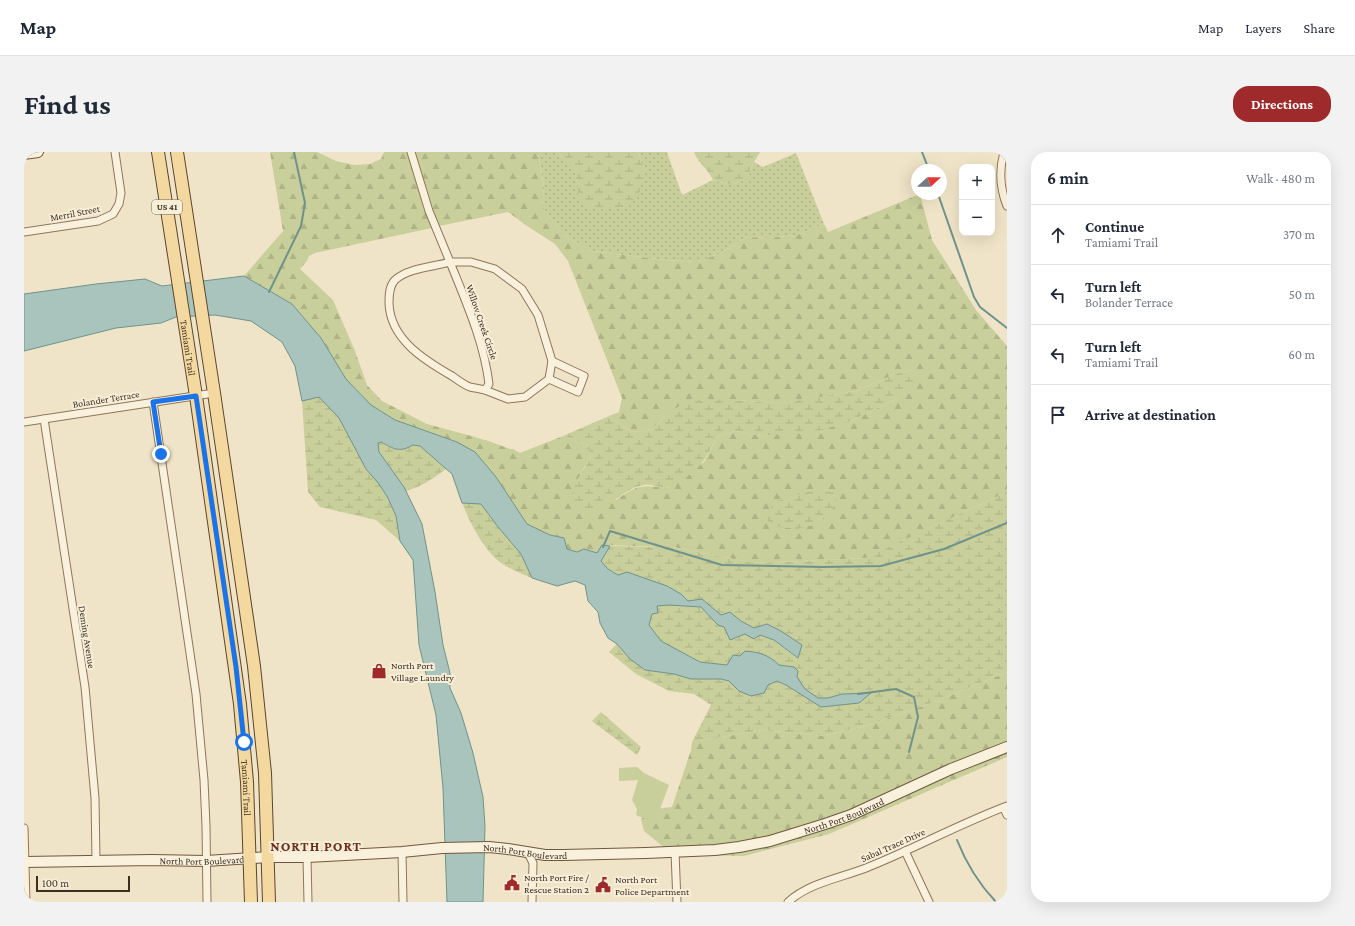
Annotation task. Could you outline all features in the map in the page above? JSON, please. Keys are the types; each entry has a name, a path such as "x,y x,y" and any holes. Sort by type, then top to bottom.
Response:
{"main road":[{"name":"Tamiami Trail","path":"158,152 196,396 240,704 247,782 251,902"},
{"name":"Tamiami Trail","path":"177,152 259,703 265,773 269,902"}],"street":[{"path":"24,154 38,152"},
{"name":"Merril Street","path":"24,232 98,221 113,214 119,204 121,192 115,152"},
{"name":"Willow Creek Circle","path":"411,152 429,211 477,332 488,369 489,384 485,390"},
{"path":"1004,152 1001,178 1003,194 1007,206"},
{"path":"450,262 471,262 495,269 522,290 538,316 552,361 549,379 525,397 508,399 485,390 470,387 436,367 410,348 395,326 389,308 389,293 394,281 402,275 450,262"},
{"path":"549,379 578,392 584,376 552,361"},
{"name":"Bolander Terrace","path":"24,422 214,393"},
{"path":"153,402 196,694 204,780 207,902"},
{"name":"Deming Avenue","path":"44,419 86,694 95,798 96,861"},
{"name":"North Port Boulevard","path":"25,862 152,860 206,861 402,852 442,848 489,847 545,855 675,852 739,847 770,841 851,815 951,769 1007,747"},
{"path":"1005,807 1007,815"},
{"name":"Sabal Trace Drive","path":"788,902 810,888 867,868 1005,807"},
{"path":"24,828 26,902"},
{"path":"905,851 929,902"},
{"path":"402,852 403,902"},
{"path":"675,852 677,902"},
{"path":"528,853 533,863 532,902"},
{"path":"307,856 308,902"}],"green space":[{"path":"270,152 317,152 336,161 354,165 370,164 381,159 384,152 407,152 432,228 315,253 309,256 307,261 300,269 333,300 355,351 367,385 382,401 427,424 486,440 513,449 520,453 563,436 575,439 587,445 591,457 580,474 616,500 635,488 652,486 668,488 704,462 718,436 736,431 762,436 851,421 898,398 914,370 898,373 856,391 822,397 782,403 733,400 669,412 652,429 632,432 609,416 619,412 622,398 568,261 555,244 508,212 439,226 415,152 538,152 544,187 542,206 563,235 592,251 666,260 698,262 721,253 746,237 768,238 797,235 824,224 828,232 911,198 911,200 922,200 932,240 976,310 1007,346 1007,492 866,558 754,563 673,547 602,545 597,553 584,549 577,552 567,549 564,538 550,535 527,524 496,477 457,442 395,420 371,405 346,379 321,338 292,304 244,276 283,231"},
{"path":"538,152 557,152 574,169 578,186 578,199 645,170 638,152 667,152 682,195 713,180 731,185 747,178 754,162 763,167 796,153 824,224 797,235 768,238 746,237 721,253 698,262 666,260 592,251 563,235 542,206 544,187"},
{"path":"557,152 638,152 645,170 636,200 620,207 598,210 583,207 578,199 578,186 574,170"},
{"path":"694,152 760,152 747,178 731,185 713,180"},
{"path":"914,370 916,386 898,398 851,421 822,430 762,436 736,431 718,436 705,458 693,473 671,487 665,488 644,485 625,493 608,504 599,508 591,509 581,506 572,498 572,488 591,457 587,445 575,439 563,436 609,416 632,432 652,429 669,412 690,400 733,400 782,403 856,391 898,373"},
{"path":"319,396 339,418 388,498 396,516 400,541 376,520 320,507 308,492 302,401"},
{"path":"381,442 397,449 404,449 413,445 420,446 446,469 422,485 406,491 379,452 377,443"},
{"path":"811,491 834,492 837,504 818,524 797,529 779,527 767,520 773,502"},
{"path":"1007,492 1007,672 937,701 866,726 824,736 763,730 692,742 711,705 694,694 669,691 636,674 609,652 617,644 630,659 645,670 674,674 691,679 721,679 729,681 739,691 768,685 777,681 821,707 870,693 842,694 828,698 818,698 805,689 797,677 772,659 740,656 728,665 700,662 661,641 649,625 652,614 657,606 669,605 701,607 718,625 745,634 760,635 774,640 797,658 795,640 767,624 754,628 741,621 730,612 721,615 702,599 688,601 681,594 627,572 618,575 608,569 601,561 610,546 673,547 754,563 865,558"},
{"path":"462,503 481,504 521,554 532,578 506,566 494,557 475,531"},
{"path":"1007,672 1007,743 849,812 800,829 739,844 666,849 644,831 641,819 648,810 672,807 691,750 692,742 763,730 824,736 866,726 937,701"},
{"path":"601,712 641,747 637,755 592,721"},
{"path":"1007,750 1007,757 829,834 744,856 687,855 740,850 927,783"},
{"path":"637,767 644,773 669,785 657,817 645,819 636,815 637,809 632,800 638,780 619,781 619,768"}],"water":[{"path":"244,276 292,304 321,338 346,379 371,405 395,420 457,442 475,452 496,477 527,524 550,535 564,538 567,549 577,552 584,549 597,553 602,545 610,546 601,561 608,569 618,575 627,572 667,586 681,594 688,601 702,599 721,615 730,612 741,621 754,628 767,624 781,631 802,645 798,658 774,640 760,635 754,639 745,634 730,640 724,627 718,625 701,607 669,605 657,606 658,613 652,614 649,625 661,641 700,662 727,665 733,655 740,656 745,651 764,655 779,665 794,667 798,671 797,677 805,689 818,698 828,698 842,694 871,693 859,703 821,707 777,681 768,685 764,693 751,696 739,691 729,681 721,679 691,679 674,674 645,670 630,659 617,644 608,638 600,623 598,612 588,601 585,585 575,581 557,586 532,578 521,554 481,504 462,503 452,474 420,446 413,445 404,449 397,449 381,442 378,443 379,452 404,487 422,524 443,645 450,673 450,688 461,713 473,753 483,797 485,826 483,902 447,902 443,788 436,715 419,645 413,560 400,541 396,516 388,498 379,484 366,469 339,418 319,397 302,401 295,366 282,342 251,321 215,315 176,317 161,323 116,328 24,351 24,294 145,279 162,286"}],"waterway":[{"path":"269,292 301,226 305,203 294,152"},
{"path":"922,152 927,164"},
{"path":"940,200 974,297 980,307 1007,328"},
{"path":"603,547 610,531 722,565 823,567 881,566 944,549 1007,523"},
{"path":"858,694 896,689 914,697 918,717 909,752"},
{"path":"957,840 964,857 974,873 996,902"}],"place":[{"name":"North Port Village Laundry","path":"379,671"},
{"name":"North Port Fire / Rescue Station 2","path":"512,883"},
{"name":"North Port Police Department","path":"603,885"}],"district":[{"name":"NORTH PORT","path":"316,846"}],"route":[{"path":"161,454 153,402 196,396 236,667 244,742"}]}
